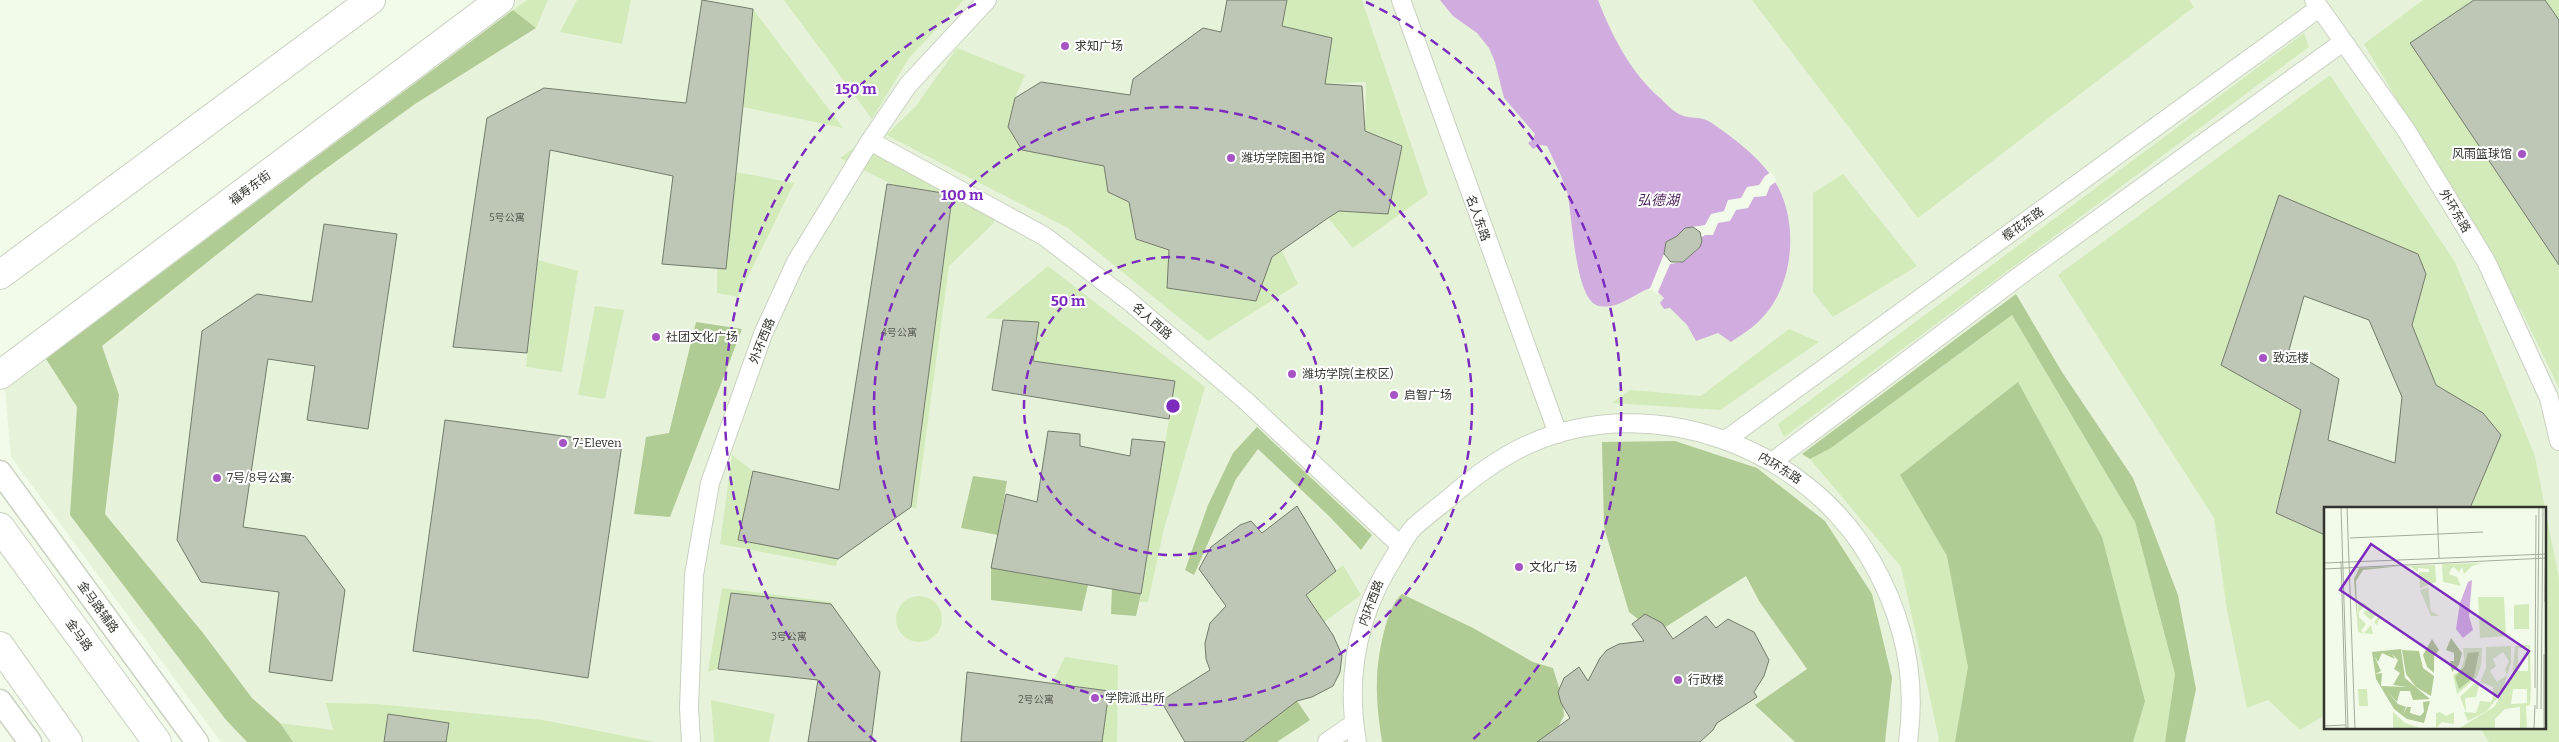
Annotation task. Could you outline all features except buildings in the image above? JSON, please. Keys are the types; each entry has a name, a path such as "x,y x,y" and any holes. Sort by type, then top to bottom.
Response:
{"main road":[{"path":"0,275 371,0"},
{"name":"福寿东街","path":"0,375 500,0"},
{"name":"金马路","path":"0,527 157,742"},
{"path":"0,646 68,742"}],"street":[{"name":"外环西路","path":"691,742 689,708 694,575 710,483 763,334 796,262 870,141 908,85 987,0"},
{"name":"名人东路","path":"1401,0 1558,434"},
{"name":"外环东路","path":"2316,4 2406,130 2486,261 2549,398 2559,442"},
{"name":"樱花东路","path":"1727,439 2316,4"},
{"path":"1772,462 2022,274 2343,42"},
{"name":"名人西路","path":"870,141 1044,236 1129,300 1246,401 1401,546"},
{"name":"内环东路","path":"1478,473 1526,446 1558,434 1608,424 1648,424 1727,439 1772,462 1798,478 1845,522 1860,540 1884,583 1902,626 1910,671 1912,715 1908,742"},
{"name":"金马路辅路","path":"0,472 196,742"},
{"name":"内环西路","path":"1357,742 1353,724 1351,677 1361,626 1378,581 1413,528 1478,473"},
{"path":"0,701 30,742"},
{"path":"1327,742 1353,724"}],"shaded area":[{"name":"潍坊学院(主校区)","path":"518,0 2559,0 2559,742 221,742 11,457 5,390"}],"green space":[{"path":"527,0 548,0 536,28 513,10"},
{"path":"577,0 631,0 622,44 560,32"},
{"path":"784,0 964,0 909,58 872,119"},
{"path":"1287,0 1362,0 1428,194 1353,248 1328,218 1339,211 1388,214 1402,146 1365,131 1366,82 1325,84 1331,38 1282,26"},
{"path":"1752,0 2189,0 2194,7 1918,218"},
{"path":"2423,0 2474,0 2410,43 2559,265 2559,388 2524,316 2364,44"},
{"path":"2545,0 2559,0 2559,20"},
{"path":"753,9 843,128 743,107"},
{"path":"513,10 536,28 415,104 313,178 102,346 119,395 105,514 203,633 252,698 280,723 293,742 247,742 226,720 70,515 77,407 46,359"},
{"path":"2304,33 2309,47 1784,437 1778,424"},
{"path":"957,48 1025,75 1015,98 1008,127 1022,150 1104,166 1108,192 1129,202 1136,239 1169,250 1167,288 1256,301 1272,257 1282,251 1298,284 1208,341 1068,228 886,135 916,106"},
{"path":"2330,75 2455,262 2535,456 2545,507 2470,507 2501,435 2483,413 2436,385 2412,325 2426,274 2418,254 2279,196 2221,365 2301,410 2276,513 2324,535 2324,716 2300,730 2268,700 2247,708 2227,610 2214,518 2058,275"},
{"path":"859,144 997,214 993,224 949,266 916,509 911,507 953,194 893,185 840,158"},
{"path":"736,172 794,183 738,297 717,293 717,268"},
{"path":"1843,174 1917,266 1833,317 1813,292 1813,193"},
{"path":"538,260 578,271 562,372 526,367"},
{"path":"1048,266 1205,387 1164,529 1148,602 1140,602 1175,381 1033,361 1039,322 985,318"},
{"path":"2016,294 2062,372 2133,478 2178,595 2196,689 2185,742 2165,742 2175,674 2135,522 2012,315 1831,448 1810,459 1802,454"},
{"path":"595,306 624,310 605,399 578,395"},
{"path":"2012,315 2135,522 2175,674 2165,742 1938,742 1939,739 1901,567 1810,459 1831,448"},
{"path":"696,322 742,329 670,517 634,514 646,437 669,433"},
{"path":"1789,329 1819,342 1720,410 1612,403 1630,390 1701,396"},
{"path":"2018,382 2102,537 2145,701 2133,742 1955,742 1968,667 1947,556 1900,475"},
{"path":"1257,427 1372,535 1361,550 1330,517 1258,449 1236,479 1194,575 1185,570 1208,505 1233,453"},
{"path":"1675,441 1757,468 1825,521 1872,594 1892,678 1885,742 1795,742 1755,705 1807,669 1759,601 1746,576 1656,633 1629,612 1604,527 1602,442"},
{"path":"732,455 753,471 738,540 838,559 836,566 720,544"},
{"path":"973,476 1007,481 998,535 961,528"},
{"path":"2546,514 2559,578 2559,742 2489,742 2481,730 2546,730"},
{"path":"1343,565 1361,595 1324,622 1306,595"},
{"path":"991,568 1088,585 1082,611 991,600"},
{"path":"722,588 832,602 831,604 731,593 718,669 708,672"},
{"path":"1112,589 1141,594 1136,616 1111,614"},
{"path":"1402,594 1473,628 1533,662 1553,668 1562,697 1564,716 1550,742 1382,742 1377,696 1377,671 1387,621 1396,600"},
{"path":"919,596 932,600 938,606 942,619 938,632 932,638 919,642 906,638 900,632 896,619 900,606 906,600"},
{"path":"1065,657 1118,665 1117,742 1102,742 1052,683"},
{"path":"711,700 775,714 769,742 714,742"},
{"path":"1297,701 1310,720 1277,742 1243,742"},
{"path":"326,703 377,704 543,720 655,742 446,742 449,723 389,714 384,742 293,742 280,723 333,730"}],"water":[{"name":"弘德湖","path":"1440,0 1598,0 1623,53 1640,77 1667,105 1681,115 1707,120 1739,143 1757,159 1772,177 1785,203 1789,220 1790,238 1786,274 1780,290 1772,306 1758,322 1731,342 1718,333 1696,341 1687,325 1670,308 1664,309 1660,303 1664,298 1653,287 1620,303 1606,307 1599,306 1591,301 1584,289 1579,274 1567,192 1547,146 1540,145 1533,149 1528,143 1535,134 1504,98 1495,62 1489,48 1477,33 1453,16"}],"pier":[{"path":"1771,172 1777,181 1770,186 1766,196 1754,197 1748,208 1736,210 1730,221 1718,223 1713,235 1702,237 1700,247 1683,262 1670,264 1657,294 1652,289 1649,291 1664,254 1666,242 1677,236 1685,228 1705,225 1711,214 1724,211 1728,200 1741,198 1747,187 1759,185 1765,176"}],"place":[{"name":"求知广场","path":"1065,46"},
{"name":"风雨篮球馆","path":"2522,154"},
{"name":"潍坊学院图书馆","path":"1231,158"},
{"name":"社团文化广场","path":"656,337"},
{"name":"致远楼","path":"2263,358"},
{"name":"潍坊学院(主校区)","path":"1292,374"},
{"name":"启智广场","path":"1394,395"},
{"name":"7-Eleven","path":"563,443"},
{"name":"7号/8号公寓·","path":"217,478"},
{"name":"文化广场","path":"1519,567"},
{"name":"行政楼","path":"1678,680"},
{"name":"学院派出所","path":"1095,698"}]}
